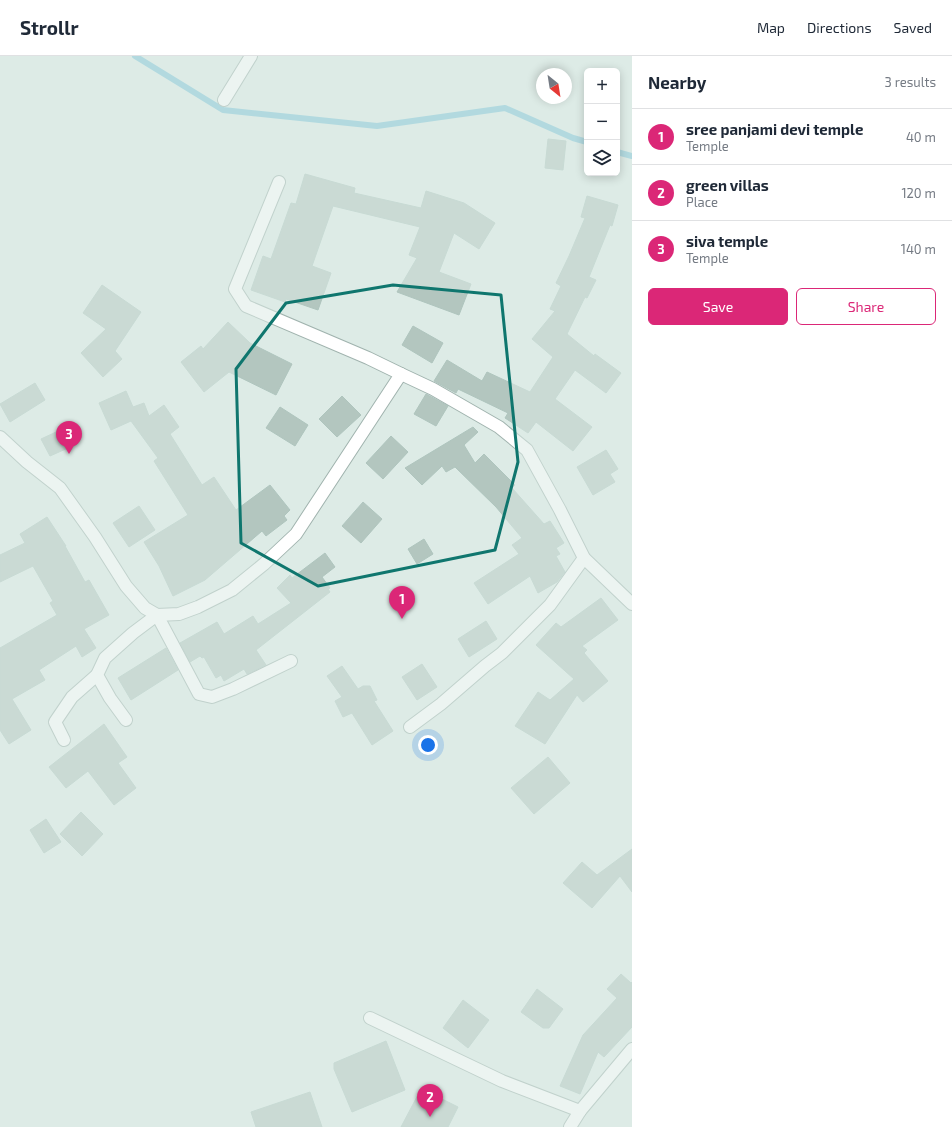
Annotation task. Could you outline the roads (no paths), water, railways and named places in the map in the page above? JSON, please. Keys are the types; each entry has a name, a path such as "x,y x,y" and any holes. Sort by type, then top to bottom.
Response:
{"street":[{"path":"224,100 251,56"},
{"path":"279,182 235,289 246,306 433,389 499,426 527,450 584,558 632,604"},
{"path":"0,436 27,462 60,488 95,537 126,586 144,608 157,615 179,614 198,607 232,590 264,564 296,534 401,374"},
{"path":"410,727 441,704 502,653 550,605 584,558"},
{"path":"157,615 199,694 212,697 233,689 291,661"},
{"path":"64,740 56,722 72,697 97,675 105,658 133,633 157,615"},
{"path":"97,675 110,698 126,720"},
{"path":"370,1018 502,1081 580,1111"},
{"path":"570,1127 580,1111 632,1049"}],"waterway":[{"path":"135,56 223,110 377,126 505,108 573,138 584,141"},
{"path":"620,153 632,156"}],"place":[{"name":"siva temple","path":"69,454"},
{"name":"sree panjami devi temple","path":"402,619"},
{"name":"green villas","path":"430,1117"}]}
